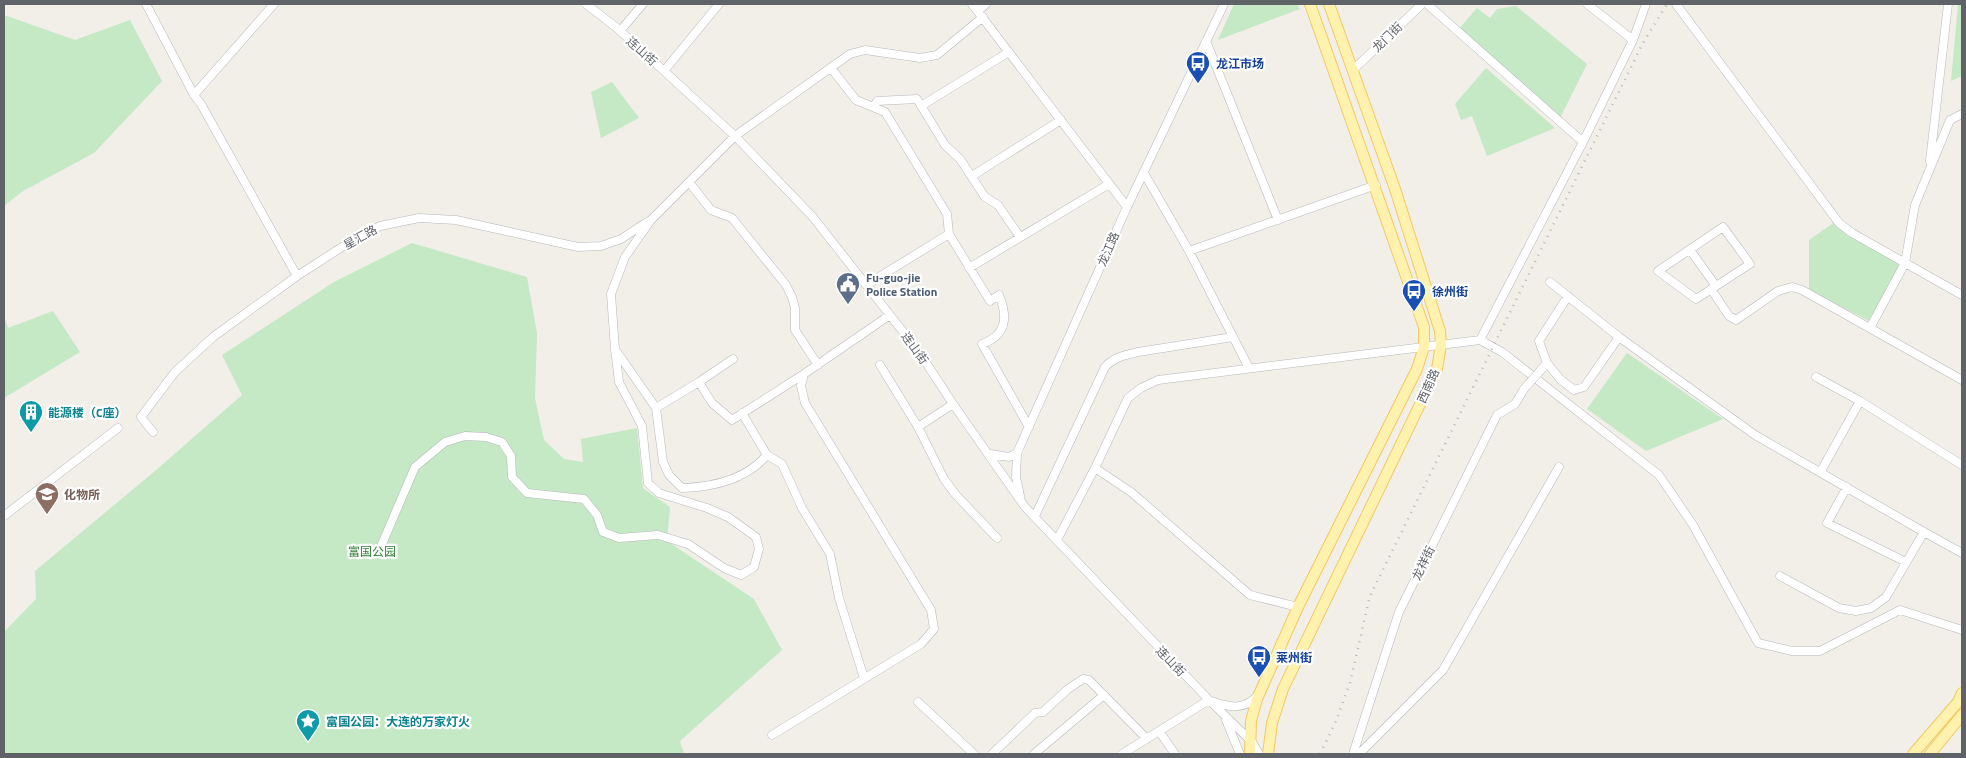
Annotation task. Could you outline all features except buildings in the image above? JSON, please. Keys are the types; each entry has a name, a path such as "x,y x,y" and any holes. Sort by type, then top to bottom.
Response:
{"main road":[{"path":"1250,754 1252,714 1259,695 1298,607 1417,369 1424,346 1424,327 1376,185 1310,4"},
{"name":"西南路","path":"1268,754 1272,723 1283,689 1437,369 1441,345 1440,331 1392,179 1329,4"},
{"path":"1338,80 1354,72"},
{"path":"1376,185 1392,179"},
{"path":"1913,754 1958,702 1962,693"},
{"path":"1930,754 1962,715"}],"street":[{"path":"146,4 194,95 202,104 297,276"},
{"path":"194,95 274,4"},
{"name":"连山街","path":"586,4 620,31 735,136 812,216 919,352 953,404 1021,500 1209,700 1250,740 1259,754"},
{"path":"620,31 643,4"},
{"path":"664,70 718,4"},
{"path":"972,4 1127,208"},
{"path":"382,544 415,467 445,442 464,436 486,437 502,442 511,456 512,477 527,493 584,499 597,515 603,532 619,538 658,535 688,544 724,568 741,575 754,567 759,549 756,537 728,517 707,508 659,493 648,483 642,426 619,382 615,349 611,294 624,257 651,220 735,136 850,54 865,50 920,58 937,54 980,14 986,4"},
{"name":"龙江路","path":"1021,500 1016,476 1017,453 1127,208 1224,4"},
{"name":"龙门街","path":"1354,72 1422,4"},
{"path":"1427,4 1583,142"},
{"path":"1587,4 1633,40"},
{"path":"1480,340 1583,142 1633,40 1646,4"},
{"path":"1676,4 1839,223 1852,233 1962,295"},
{"path":"1929,170 1948,4"},
{"path":"1206,41 1278,220"},
{"path":"921,106 1009,52"},
{"path":"831,68 856,100 885,112 947,214 949,234 969,268 990,301 999,295 1004,307 1002,327 993,340 982,344 1029,427"},
{"path":"874,107 877,101 917,99 945,145 960,159 985,197 998,205 1020,237"},
{"path":"1870,328 1905,263 1915,205 1950,120 1962,114"},
{"path":"972,176 1061,120"},
{"path":"1144,172 1189,252 1249,368"},
{"path":"689,182 711,210 732,218 786,285 792,298 795,330 818,365"},
{"path":"969,268 1109,184"},
{"path":"1189,252 1376,185"},
{"name":"星汇路","path":"153,432 141,417 176,372 213,337 297,276 342,247 380,226 419,218 456,220 578,247 601,246 621,239 651,220"},
{"path":"1723,227 1750,264 1714,288 1696,299 1658,271 1723,227"},
{"path":"866,285 949,234"},
{"path":"1690,250 1729,316 1736,320 1778,291 1792,287 1802,290 1962,380"},
{"path":"1550,282 1620,337 1755,435 1962,553"},
{"path":"1568,296 1539,341 1547,363 1560,379 1574,390 1584,387 1620,337"},
{"path":"699,382 712,403 732,420 818,365 890,315"},
{"path":"1035,516 1105,367 1110,361 1138,352 1233,337"},
{"path":"1057,540 1095,468 1128,398 1141,388 1158,380 1480,340 1502,352 1660,475 1693,525 1758,643 1792,650 1820,651 1900,610 1962,630"},
{"path":"615,349 656,408 662,462 669,475 682,488 700,488 737,478 758,465 767,455"},
{"path":"656,408 733,359"},
{"name":"龙祥街","path":"1353,754 1399,612 1497,415 1515,404 1524,389 1547,363"},
{"path":"880,365 918,427 944,479 961,502 997,538"},
{"path":"772,735 921,644 934,629 932,610 805,403 801,386 804,374"},
{"path":"1816,377 1860,401 1962,465"},
{"path":"1820,471 1860,401"},
{"path":"918,427 953,404"},
{"path":"742,414 767,455 782,464 802,508 830,554 839,598 864,678"},
{"path":"4,516 118,428"},
{"path":"990,454 1009,457 1017,453"},
{"path":"1359,754 1443,670 1559,467"},
{"path":"1095,468 1131,492 1250,595 1298,607"},
{"path":"1846,487 1827,523 1906,562"},
{"path":"1780,576 1840,608 1856,611 1871,608 1886,597 1924,532"},
{"path":"992,754 1035,713 1043,712 1068,689 1083,679 1089,680 1147,739"},
{"path":"1034,754 1104,695"},
{"path":"1123,754 1209,700 1238,707 1252,702 1259,695"},
{"path":"918,702 974,754"},
{"path":"1223,714 1240,754"},
{"path":"1160,731 1174,754"}],"green space":[{"path":"1234,4 1297,4 1300,9 1218,40"},
{"path":"1958,4 1962,4 1962,76 1951,81"},
{"path":"1516,6 1587,64 1560,118 1458,30 1477,8 1490,18 1497,9"},
{"path":"4,15 75,40 130,20 162,81 94,153 23,191 4,206"},
{"path":"1486,68 1555,128 1487,156 1472,116 1461,120 1455,104"},
{"path":"612,82 639,118 601,138 591,92"},
{"path":"1835,222 1845,233 1900,265 1869,321 1809,290 1809,240"},
{"name":"富国公园","path":"412,243 527,277 537,333 535,398 544,440 564,459 583,462 581,439 637,428 643,488 670,507 667,541 754,599 782,650 680,741 684,754 4,754 4,632 36,599 35,571 155,471 242,395 222,355 334,282"},
{"path":"53,311 80,352 4,398 4,315 8,328"},
{"path":"1627,353 1723,419 1646,451 1587,409"}],"railway":[{"path":"1320,754 1336,721 1350,683 1370,596 1643,43 1667,4"}],"place":[{"name":"龙江市场","path":"1198,84"},
{"name":"Fu-guo-jie Police Station","path":"848,305"},
{"name":"徐州街","path":"1414,312"},
{"name":"能源楼（C座）","path":"31,433"},
{"name":"化物所","path":"47,515"},
{"name":"莱州街","path":"1259,678"},
{"name":"富国公园：大连的万家灯火","path":"308,742"}]}
